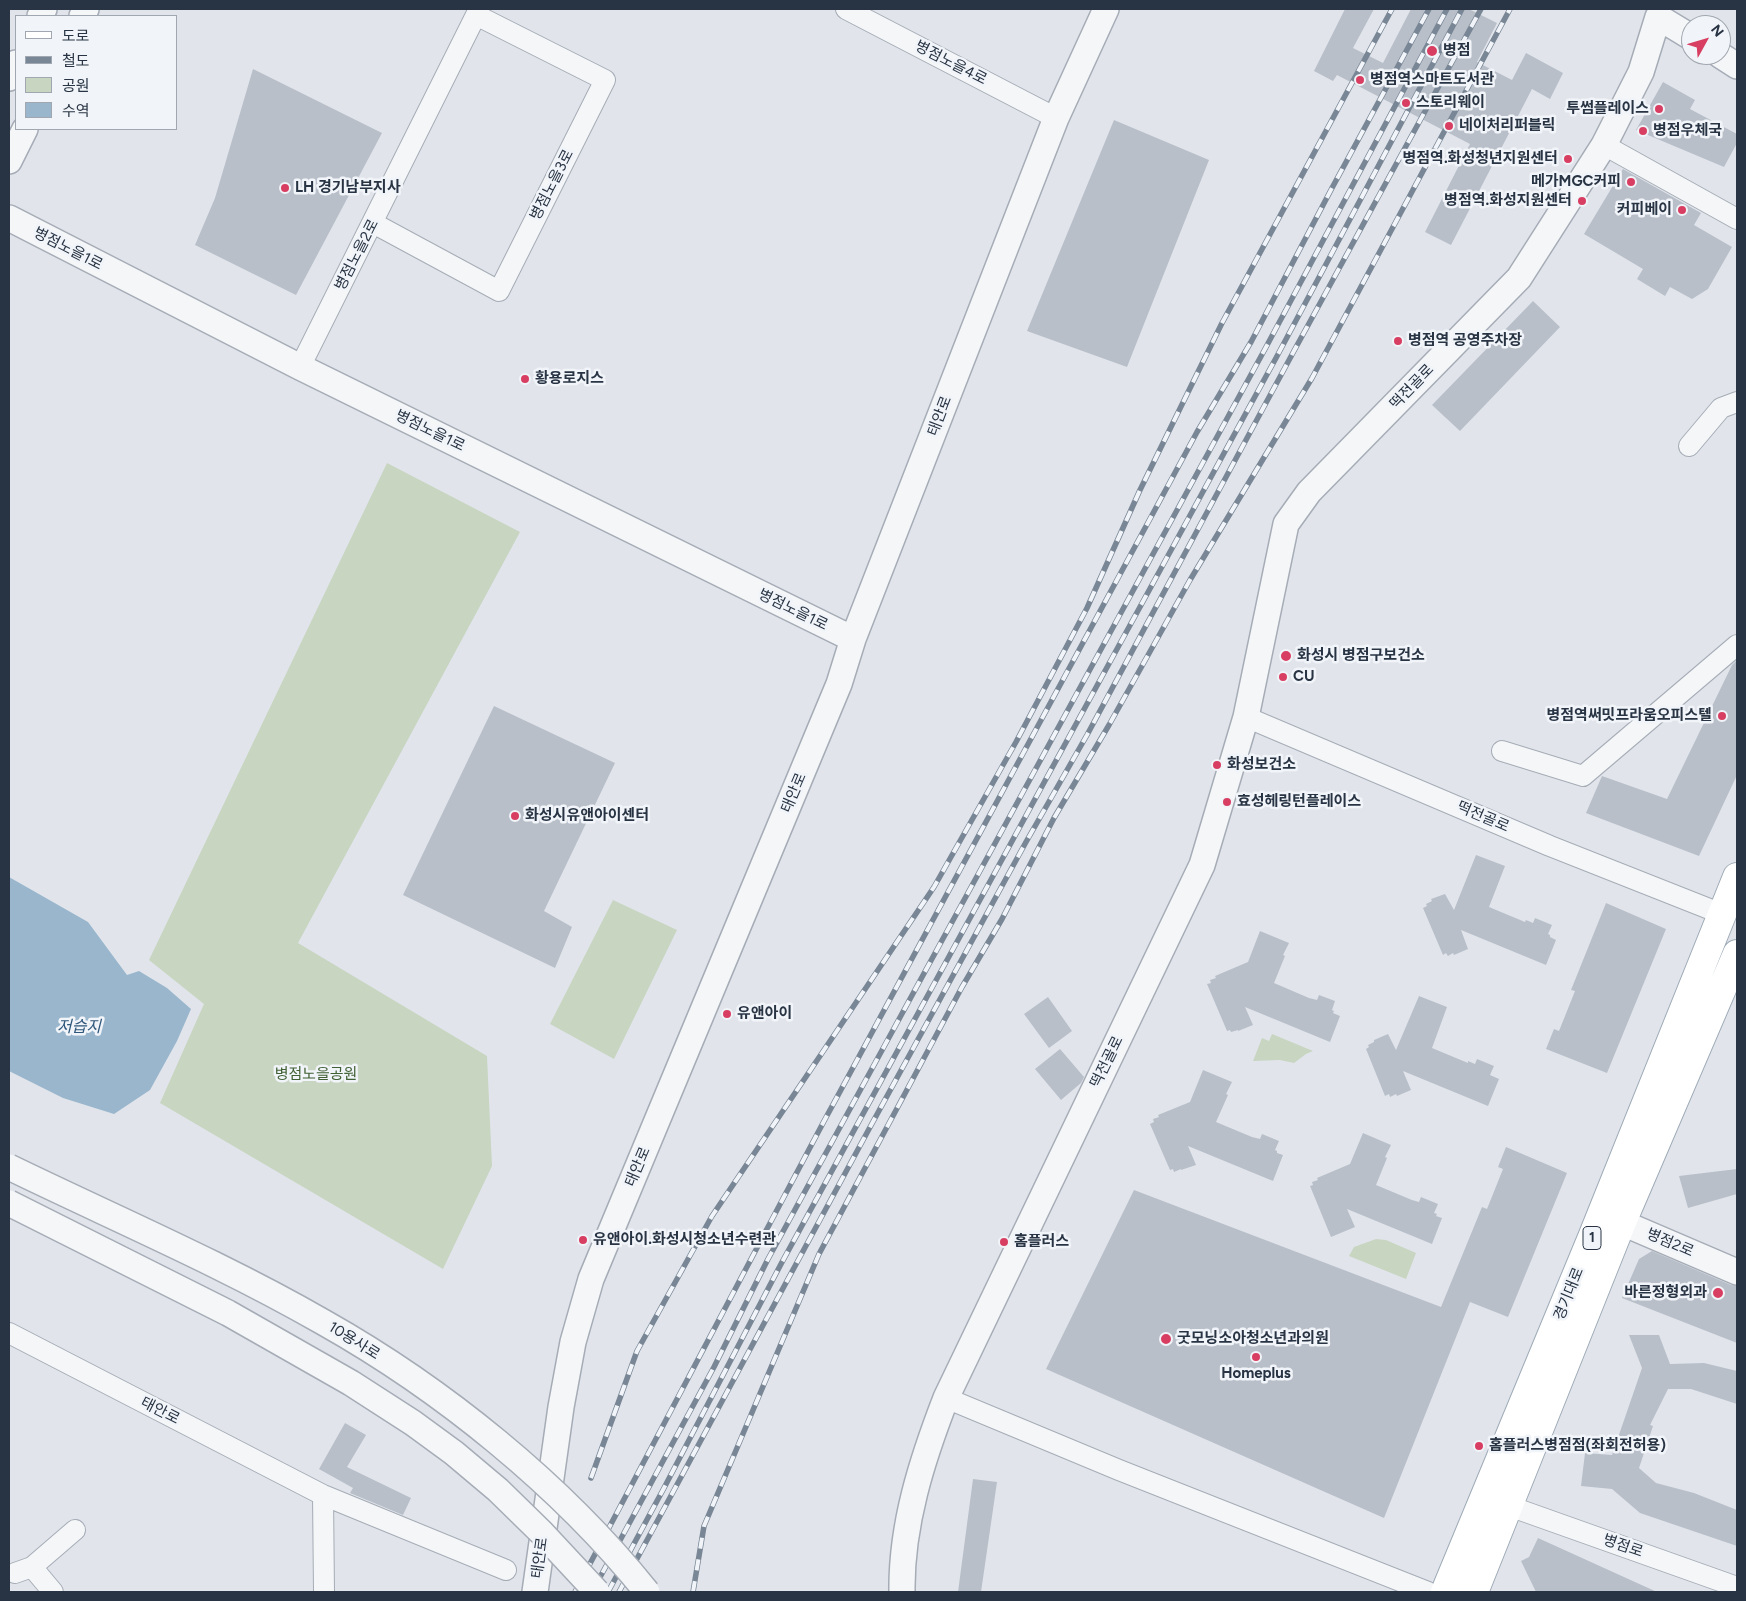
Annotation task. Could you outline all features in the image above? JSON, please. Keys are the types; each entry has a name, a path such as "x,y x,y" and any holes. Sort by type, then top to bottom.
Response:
{"main road":[{"name":"경기대로","path":"1474,1592 1509,1506 1736,874"},
{"name":"경기대로","path":"1446,1592 1612,1218 1737,954"}],"street":[{"name":"병점노을4로","path":"846,9 1056,118"},
{"name":"태안로","path":"535,1592 561,1407 573,1342 591,1279 839,684 853,639 1056,118 1106,9"},
{"name":"병점노을3로","path":"373,223 499,290 605,80 478,12"},
{"name":"병점노을2로","path":"300,367 478,12"},
{"path":"1660,13 1681,30"},
{"name":"떡전골로","path":"902,1592 907,1535 917,1482 946,1398 1202,865 1246,717 1286,524 1309,492 1519,278 1604,145 1641,72 1660,13"},
{"path":"9,161 24,130"},
{"path":"1604,145 1737,219"},
{"name":"병점노을1로","path":"9,218 300,367 853,639"},
{"path":"1688,446 1720,408 1737,402"},
{"path":"1502,751 1583,776 1737,645"},
{"name":"떡전골로","path":"1246,717 1550,846 1722,914"},
{"name":"10용사로","path":"9,1167 258,1287 324,1322 392,1365 431,1391 480,1429 558,1496 647,1592"},
{"path":"9,1203 228,1312 344,1378 413,1423 454,1453 498,1490 542,1533 597,1592"},
{"name":"병점2로","path":"1612,1218 1737,1272"},
{"name":"태안로","path":"9,1334 323,1495 506,1570"},
{"path":"946,1398 1119,1470 1428,1592"},
{"path":"323,1495 324,1592"},
{"name":"병점로","path":"1509,1506 1737,1587"},
{"path":"53,1592 23,1570 75,1530"}],"green space":[{"name":"병점노을공원","path":"387,463 520,532 298,943 487,1056 492,1166 443,1269 160,1103 204,1004 149,960"},
{"path":"613,900 677,930 614,1059 550,1024"},
{"path":"1272,1034 1313,1051 1294,1063 1280,1060 1253,1061 1262,1038 1269,1041"},
{"path":"1376,1239 1386,1240 1416,1253 1406,1279 1349,1256 1354,1247"}],"water":[{"name":"저습지","path":"9,877 88,922 127,975 139,971 167,988 191,1009 177,1041 150,1090 114,1114 63,1098 9,1071"}],"building":[{"path":"1345,9 1374,9 1353,48 1383,63 1411,9 1469,9 1497,23 1477,62 1512,80 1526,53 1563,73 1550,99 1532,89 1451,245 1425,232 1470,144 1337,75 1333,81 1314,71"},
{"name":"LH 경기남부지사","path":"253,69 382,133 296,295 195,245 215,198"},
{"path":"1663,82 1695,100 1690,109 1737,134 1737,143 1724,167 1636,130"},
{"path":"1114,120 1209,160 1127,367 1027,331"},
{"path":"1623,169 1701,213 1694,225 1732,247 1708,289 1692,299 1670,287 1665,296 1637,279 1643,269 1584,234"},
{"path":"1533,301 1560,327 1460,431 1432,405"},
{"name":"병점역써밋프라움오피스텔","path":"1737,660 1737,775 1699,856 1586,813 1602,776 1667,799 1732,665"},
{"name":"화성시유앤아이센터","path":"494,706 615,763 544,911 572,927 555,968 403,895"},
{"path":"1476,855 1505,866 1489,907 1525,922 1526,920 1533,923 1535,918 1552,925 1548,934 1556,940 1546,965 1461,930 1468,949 1454,955 1453,953 1448,956 1446,953 1443,955 1423,908 1432,901 1431,899 1445,894 1454,910"},
{"path":"1606,903 1666,929 1607,1073 1546,1049 1554,1029 1559,1031 1575,991 1571,990"},
{"path":"1260,931 1289,943 1274,983 1309,998 1317,1000 1319,995 1335,1001 1333,1013 1340,1016 1330,1042 1245,1007 1253,1025 1238,1031 1227,1031 1207,984 1211,983 1210,980 1216,978 1215,976 1248,962"},
{"path":"1419,996 1447,1007 1432,1048 1468,1063 1468,1061 1475,1064 1477,1059 1494,1066 1490,1075 1499,1079 1488,1106 1403,1071 1411,1090 1397,1096 1396,1094 1390,1097 1389,1094 1385,1096 1366,1049 1374,1040 1388,1034 1396,1050"},
{"path":"1048,997 1072,1031 1049,1048 1024,1014"},
{"path":"1060,1049 1084,1077 1081,1083 1061,1100 1035,1069"},
{"path":"1203,1070 1232,1082 1216,1122 1252,1137 1260,1139 1262,1134 1279,1141 1275,1150 1283,1155 1273,1181 1188,1146 1196,1165 1174,1172 1173,1169 1170,1170 1150,1124 1154,1122 1153,1119 1159,1117 1158,1115 1190,1102"},
{"path":"1363,1133 1391,1145 1376,1185 1412,1200 1419,1202 1421,1197 1438,1204 1434,1213 1442,1218 1432,1244 1347,1209 1355,1227 1331,1237 1310,1186 1313,1185 1312,1182 1318,1180 1317,1178 1350,1164"},
{"path":"1506,1147 1567,1173 1508,1317 1470,1302 1384,1518 1046,1369 1134,1190 1441,1307 1482,1207 1487,1209 1503,1169 1498,1167"},
{"path":"1737,1169 1737,1194 1688,1208 1679,1176"},
{"path":"1652,1251 1737,1286 1737,1343 1622,1298 1639,1259"},
{"path":"1629,1335 1659,1335 1670,1364 1704,1363 1737,1371 1737,1404 1691,1389 1668,1389 1650,1425 1653,1426 1639,1468 1656,1483 1694,1493 1737,1510 1737,1546 1640,1513 1612,1489 1581,1486 1585,1453 1612,1455 1642,1368"},
{"path":"345,1423 366,1435 347,1467 411,1498 403,1515 350,1493 353,1488 319,1469"},
{"path":"973,1479 997,1482 981,1592 958,1592"},
{"path":"1538,1538 1657,1592 1536,1592 1521,1561 1529,1557"}],"railway":[{"path":"591,1478 637,1351 712,1216 934,887 1016,742 1087,608 1140,490 1222,323 1392,9"},
{"path":"575,1592 823,1123 1197,432 1251,342 1429,9"},
{"path":"592,1592 714,1367 768,1259 1265,349 1447,9"},
{"path":"608,1592 781,1264 1276,358 1462,9"},
{"path":"619,1592 869,1129 1026,842 1087,735 1481,9"},
{"path":"693,1592 704,1526 819,1254 962,987 1002,919 1054,818 1109,725 1190,580 1312,378 1510,9"}],"place":[{"name":"병점","path":"1432,51"},
{"name":"병점역스마트도서관","path":"1360,80"},
{"name":"스토리웨이","path":"1406,103"},
{"name":"투썸플레이스","path":"1659,109"},
{"name":"네이처리퍼블릭","path":"1449,126"},
{"name":"병점우체국","path":"1643,131"},
{"name":"병점역.화성청년지원센터","path":"1568,159"},
{"name":"메가MGC커피","path":"1631,182"},
{"name":"LH 경기남부지사","path":"285,188"},
{"name":"병점역.화성지원센터","path":"1582,201"},
{"name":"커피베이","path":"1682,210"},
{"name":"병점역 공영주차장","path":"1398,341"},
{"name":"황용로지스","path":"525,379"},
{"name":"화성시 병점구보건소","path":"1286,656"},
{"name":"CU","path":"1283,677"},
{"name":"병점역써밋프라움오피스텔","path":"1722,716"},
{"name":"화성보건소","path":"1217,765"},
{"name":"효성헤링턴플레이스","path":"1227,802"},
{"name":"화성시유앤아이센터","path":"515,816"},
{"name":"유앤아이","path":"727,1014"},
{"name":"유앤아이.화성시청소년수련관","path":"583,1240"},
{"name":"홈플러스","path":"1004,1242"},
{"name":"바른정형외과","path":"1718,1293"},
{"name":"굿모닝소아청소년과의원","path":"1166,1339"},
{"name":"Homeplus","path":"1256,1357"},
{"name":"홈플러스병점점(좌회전허용)","path":"1479,1446"}]}
